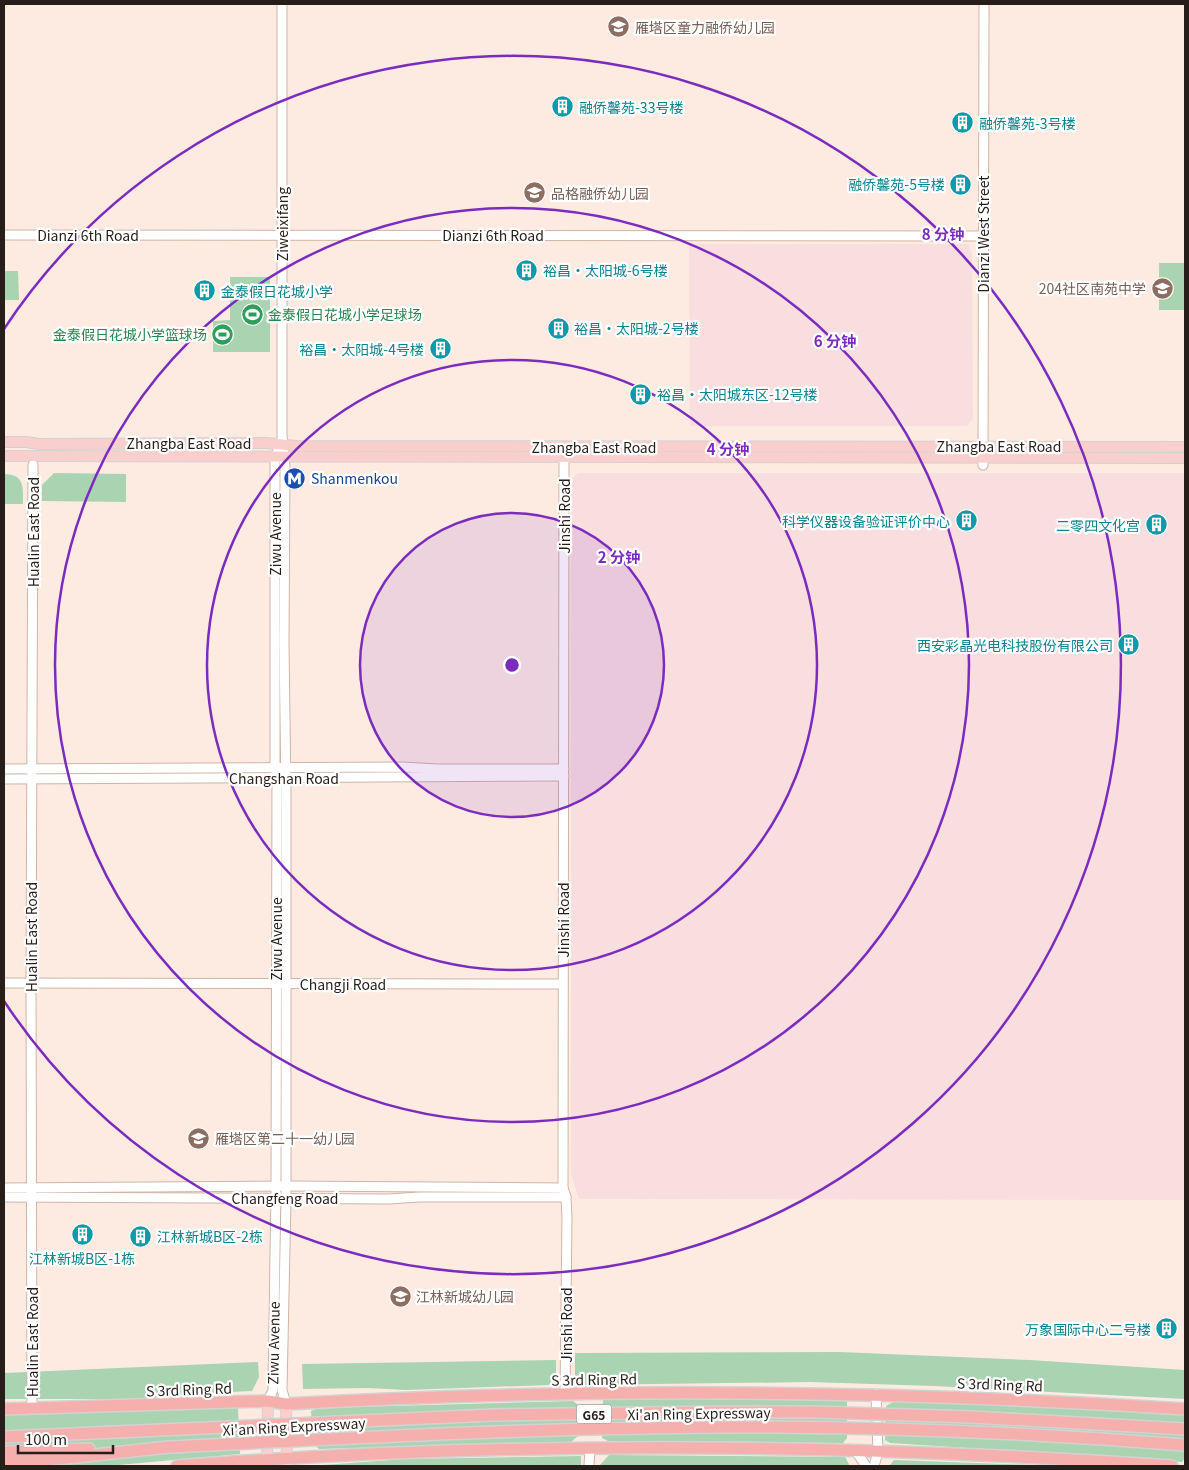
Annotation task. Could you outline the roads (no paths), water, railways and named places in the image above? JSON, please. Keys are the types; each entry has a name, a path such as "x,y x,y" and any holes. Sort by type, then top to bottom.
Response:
{"highway":[{"name":"S 3rd Ring Rd","path":"4,1409 268,1401 286,1404 565,1394 876,1394 1185,1409"},
{"name":"Xi'an Ring Expressway","path":"4,1437 493,1415 717,1412 812,1412 971,1417 1185,1429"},
{"name":"Xi'an Ring Expressway","path":"4,1452 169,1447 424,1434 773,1427 971,1432 1185,1445"},
{"path":"4,1463 169,1447"},
{"path":"177,1466 293,1462 420,1452 707,1447 855,1450 1172,1466"}],"main road":[{"name":"Zhangba East Road","path":"4,442 40,444 266,443 564,452 983,461 1185,458"},
{"name":"Zhangba East Road","path":"4,456 468,456 564,452 983,446 1185,447"},
{"name":"Ziwu Avenue","path":"267,1463 268,1401"},
{"name":"Ziwu Avenue","path":"286,1404 293,1462"}],"street":[{"name":"Ziweixifang","path":"282,4 282,444"},
{"name":"Dianzi West Street","path":"983,461 984,4"},
{"name":"Dianzi 6th Road","path":"4,235 583,234 983,236"},
{"name":"Ziwu Avenue","path":"281,778 275,768 280,457 282,444"},
{"name":"Jinshi Road","path":"564,452 563,1188 566,1197 565,1394"},
{"name":"Ziwu Avenue","path":"280,457 285,768 281,778 282,1390 286,1404"},
{"name":"Hualin East Road","path":"32,1408 30,983 33,465"},
{"name":"Changshan Road","path":"4,769 285,768 564,772"},
{"name":"Changshan Road","path":"4,779 281,778 564,772"},
{"name":"Changji Road","path":"4,983 563,984"},
{"name":"Changfeng Road","path":"4,1197 31,1193 281,1187 563,1188"},
{"name":"Changfeng Road","path":"4,1188 31,1193 281,1198 566,1197"},
{"name":"Ziwu Avenue","path":"268,1401 273,1390 281,1198"},
{"path":"874,1466 878,1452 876,1394"},
{"path":"589,1466 590,1448"},
{"path":"855,1450 866,1466"}],"place":[{"name":"雁塔区童力融侨幼儿园","path":"619,27"},
{"name":"融侨馨苑-33号楼","path":"563,107"},
{"name":"融侨馨苑-3号楼","path":"963,123"},
{"name":"融侨馨苑-5号楼","path":"961,184"},
{"name":"品格融侨幼儿园","path":"535,193"},
{"name":"裕昌·太阳城-6号楼","path":"527,270"},
{"name":"204社区南苑中学","path":"1162,288"},
{"name":"金泰假日花城小学","path":"205,291"},
{"name":"金泰假日花城小学足球场","path":"252,314"},
{"name":"裕昌·太阳城-2号楼","path":"558,328"},
{"name":"金泰假日花城小学篮球场","path":"223,334"},
{"name":"裕昌·太阳城-4号楼","path":"440,349"},
{"name":"裕昌·太阳城东区-12号楼","path":"641,394"},
{"name":"Shanmenkou","path":"295,478"},
{"name":"科学仪器设备验证评价中心","path":"966,521"},
{"name":"二零四文化宫","path":"1156,525"},
{"name":"西安彩晶光电科技股份有限公司","path":"1129,645"},
{"name":"雁塔区第二十一幼儿园","path":"199,1138"},
{"name":"江林新城B区-1栋","path":"82,1235"},
{"name":"江林新城B区-2栋","path":"141,1236"},
{"name":"江林新城幼儿园","path":"400,1296"},
{"name":"万象国际中心二号楼","path":"1167,1329"}]}
